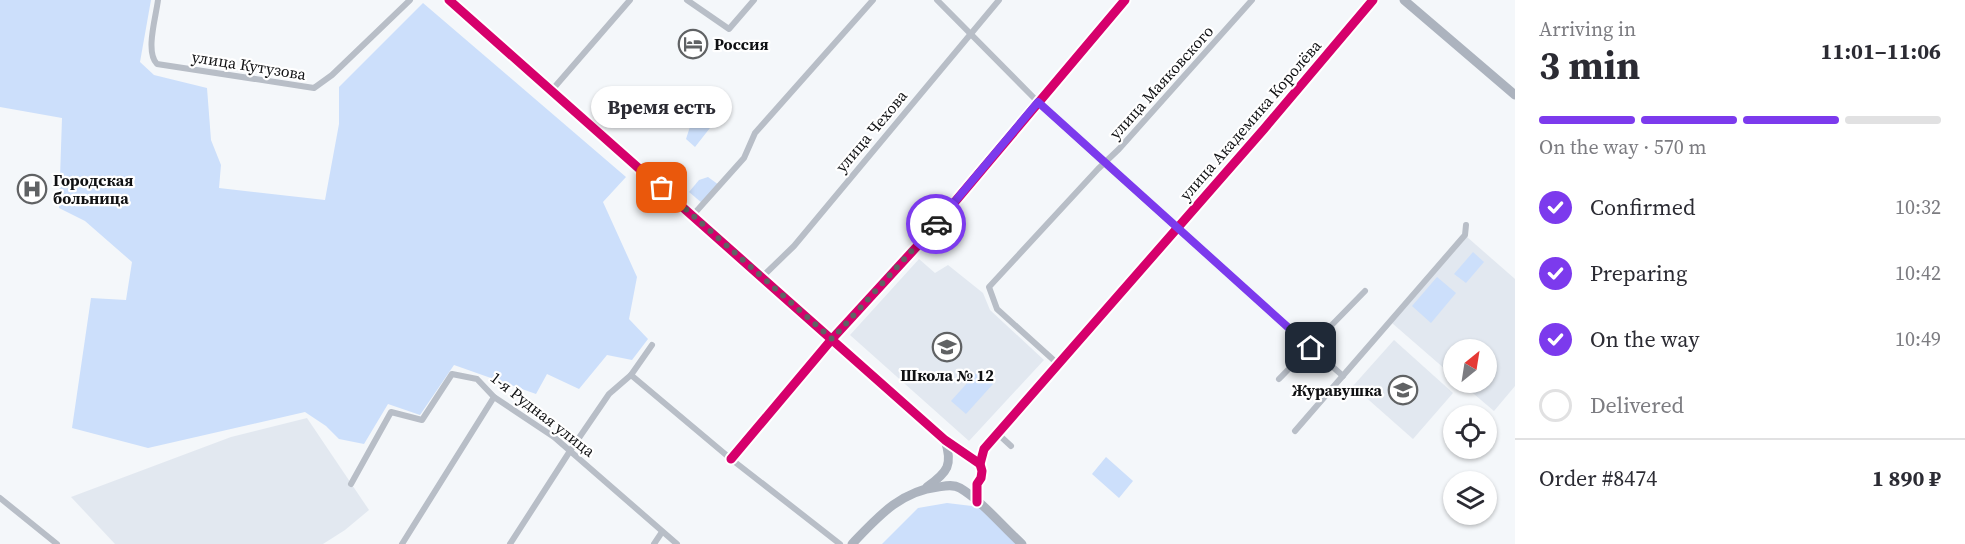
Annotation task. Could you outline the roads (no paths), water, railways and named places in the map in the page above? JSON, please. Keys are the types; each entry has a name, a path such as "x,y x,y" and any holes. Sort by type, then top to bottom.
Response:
{"street":[{"name":"улица Кутузова","path":"158,0 151,48 152,59 157,64 314,88 332,75 410,0"},
{"path":"449,0 945,440 980,464"},
{"path":"552,90 630,0"},
{"path":"687,0 729,29 754,0"},
{"path":"693,215 744,159 755,134 873,0"},
{"path":"937,0 1038,102 1343,376"},
{"name":"улица Чехова","path":"762,277 794,246 999,0"},
{"path":"731,459 832,339 921,242 1125,0"},
{"name":"улица Маяковского","path":"1058,364 997,309 988,287 1119,149 1252,0"},
{"name":"улица Академика Королёва","path":"984,449 1373,0"},
{"path":"1404,0 1515,95"},
{"path":"1295,431 1465,235 1466,225"},
{"path":"1278,379 1365,291"},
{"path":"510,544 609,394 632,375 652,345"},
{"name":"1-я Рудная улица","path":"351,484 391,412 422,420 452,374 477,379 494,397 554,437 677,544"},
{"path":"632,375 731,459 840,544"},
{"path":"402,544 494,397"},
{"path":"998,434 1011,446"},
{"path":"945,440 949,466 956,487 977,502 1022,544"},
{"path":"852,544 895,502 925,488 956,457 984,449"},
{"path":"977,502 977,484 982,471 980,464 984,449"},
{"path":"925,488 977,484"},
{"path":"0,498 57,544"},
{"path":"654,544 662,532"}],"place":[{"name":"Россия","path":"693,44"},
{"name":"Время есть","path":"662,188"},
{"name":"Городская больница","path":"32,189"},
{"name":"Школа № 12","path":"947,347"},
{"name":"Журавушка","path":"1403,390"}]}
